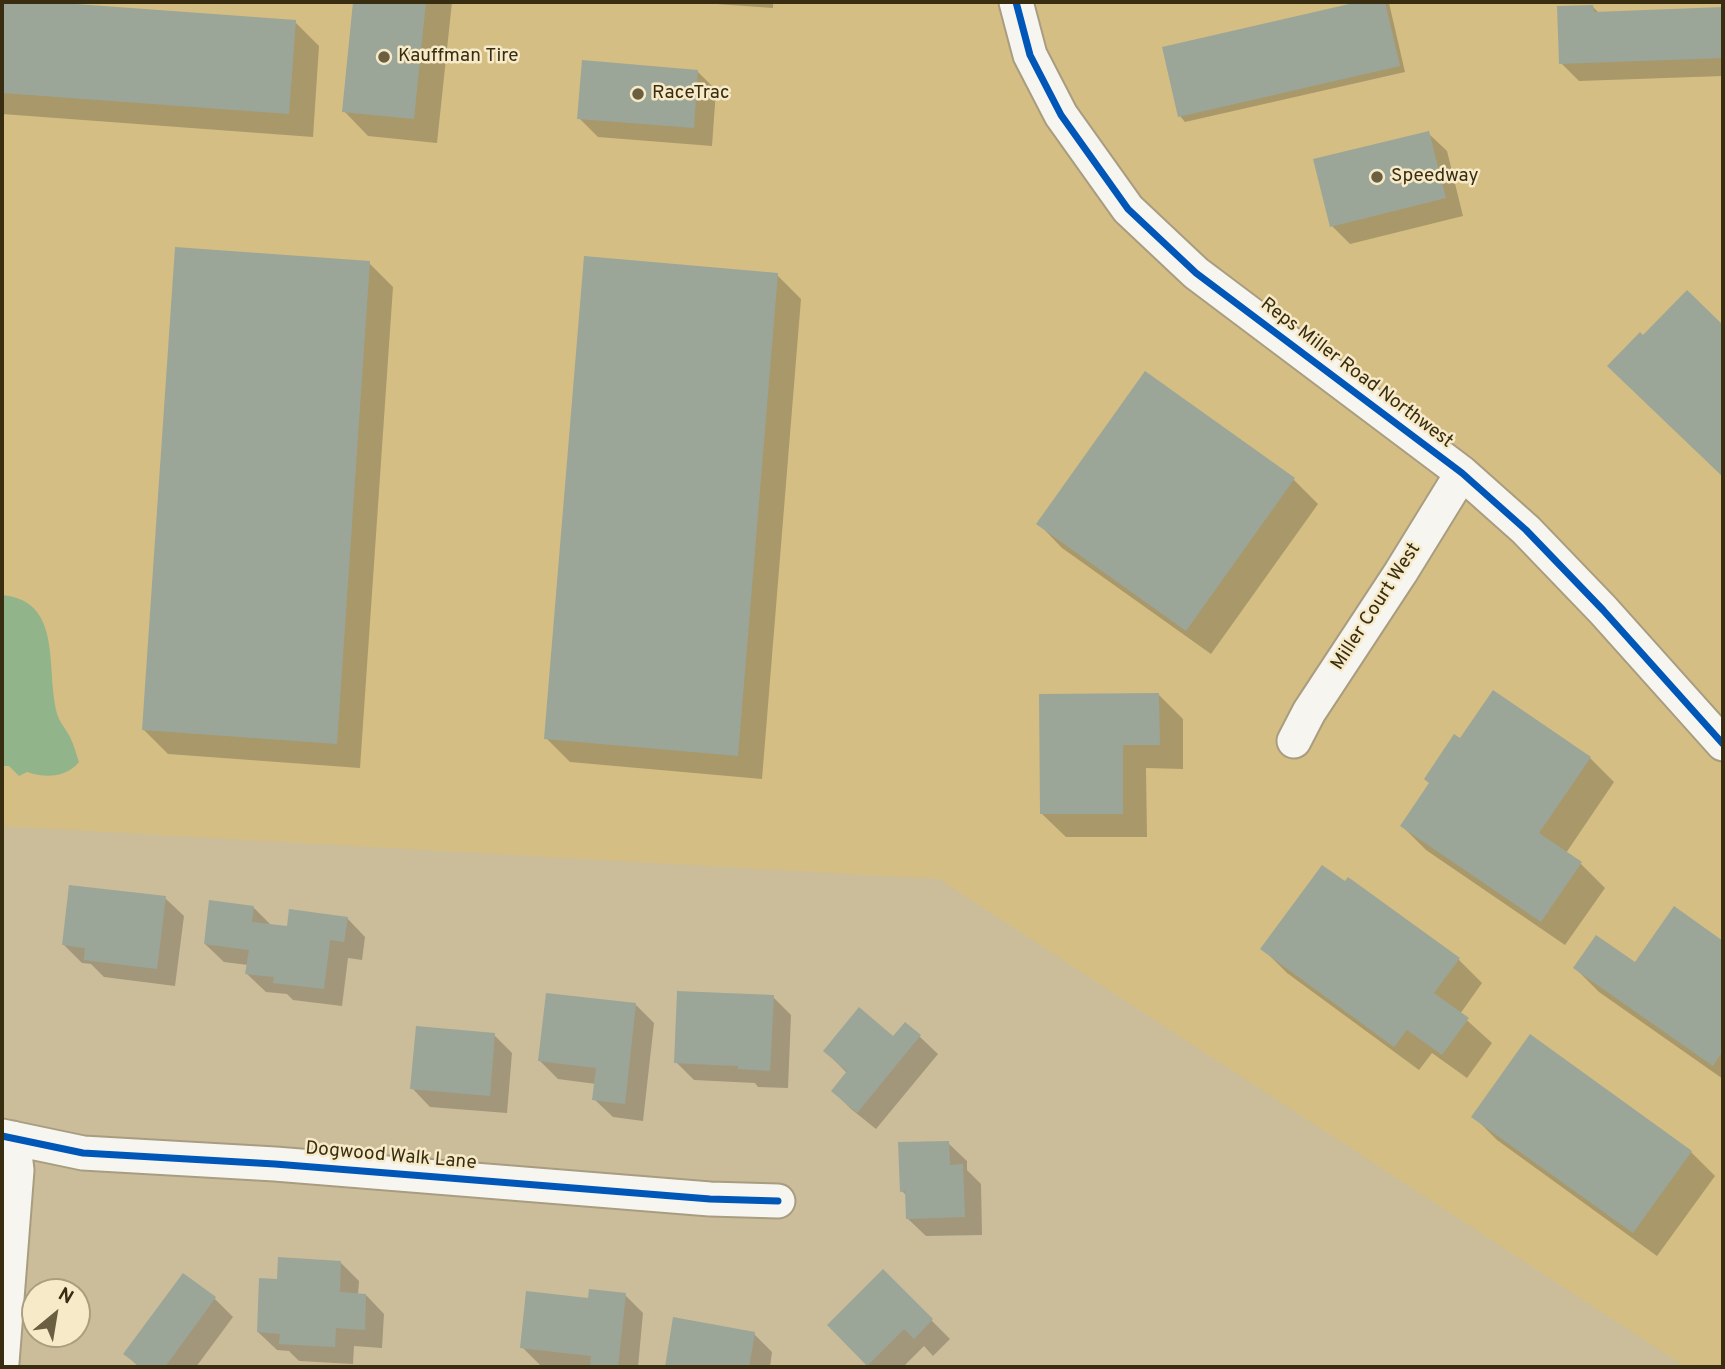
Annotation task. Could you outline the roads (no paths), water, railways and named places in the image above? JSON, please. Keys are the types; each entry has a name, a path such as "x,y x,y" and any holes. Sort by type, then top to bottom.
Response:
{"street":[{"name":"Reps Miller Road Northwest","path":"1016,2 1030,55 1061,115 1128,209 1196,273 1462,473 1526,530 1603,610 1723,744"},
{"name":"Miller Court West","path":"1294,741 1309,712 1462,473"},
{"name":"Dogwood Walk Lane","path":"8,1137 83,1153 275,1164 710,1199 778,1201"},
{"path":"2,1363 17,1170 8,1137"}],"place":[{"name":"Kauffman Tire","path":"384,57"},
{"name":"RaceTrac","path":"638,94"},
{"name":"Speedway","path":"1377,177"}]}
